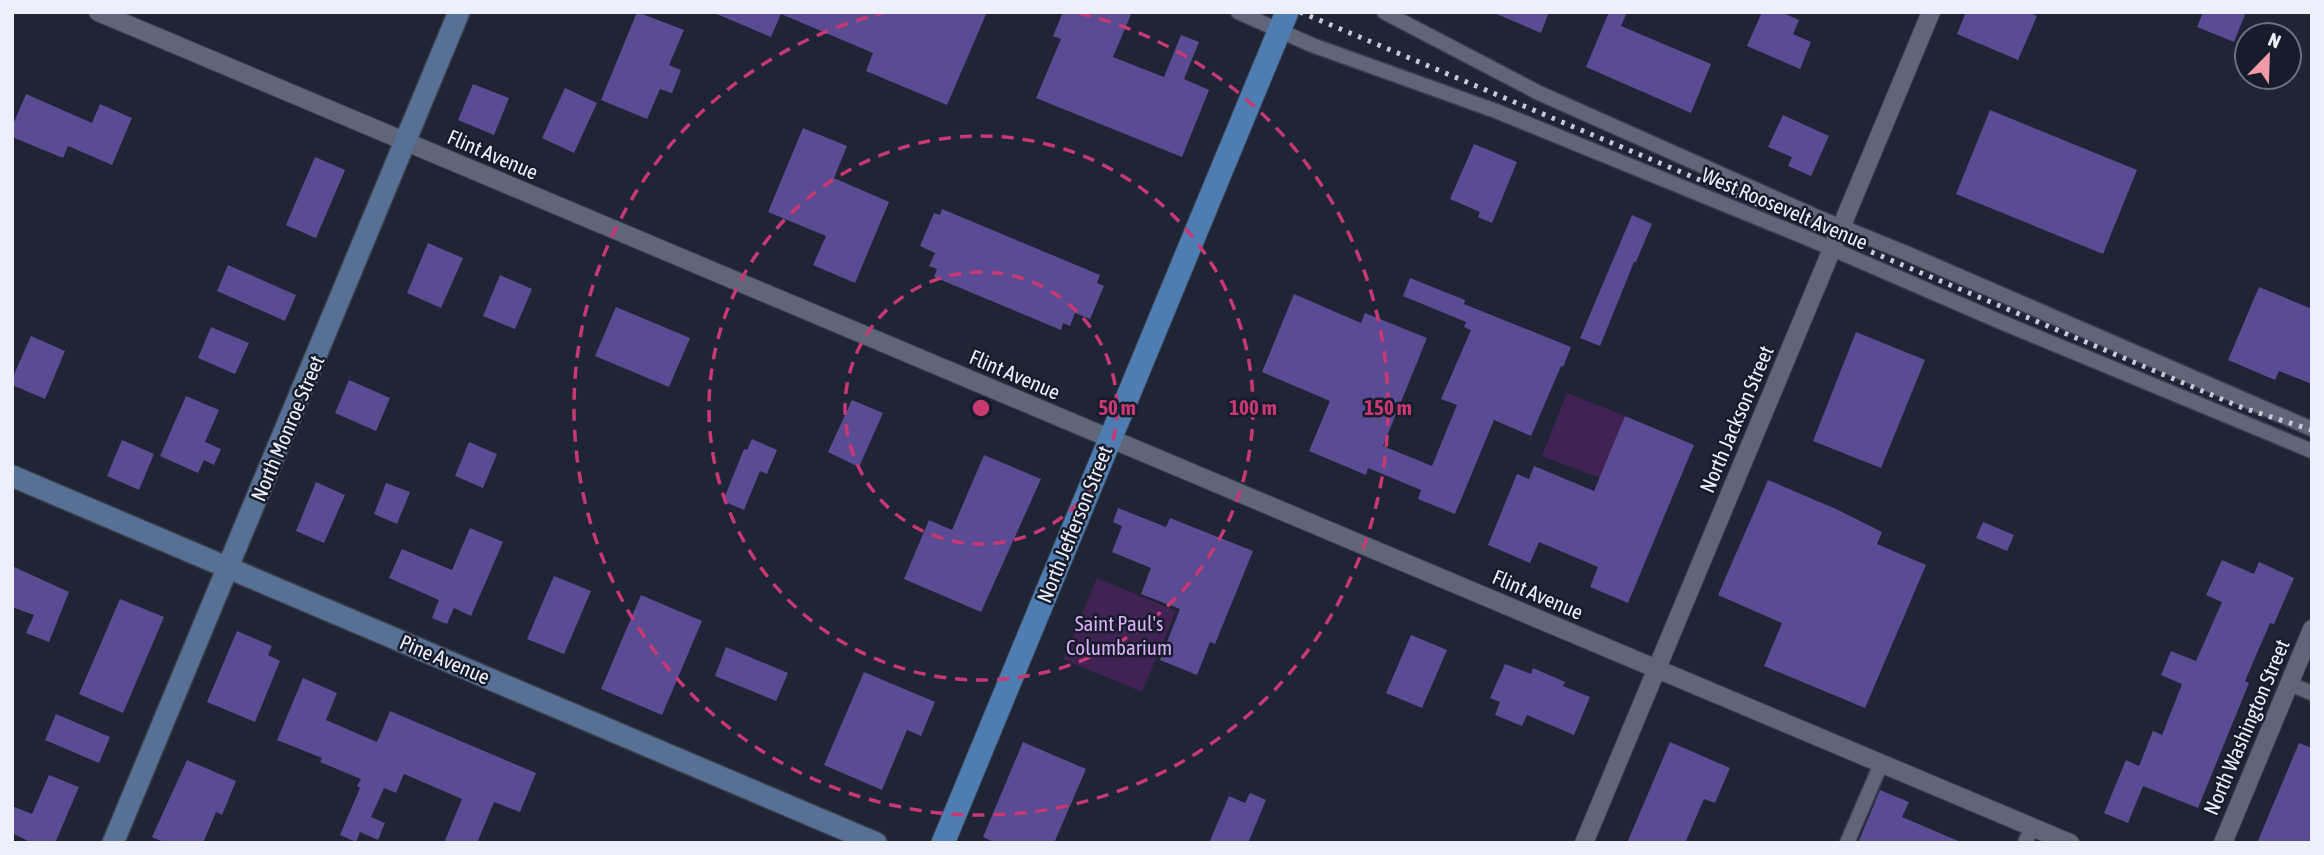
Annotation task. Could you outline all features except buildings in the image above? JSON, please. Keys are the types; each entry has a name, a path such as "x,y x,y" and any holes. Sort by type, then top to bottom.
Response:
{"main road":[{"name":"North Monroe Street","path":"113,843 459,12"},
{"name":"North Jefferson Street","path":"943,843 1283,22"},
{"name":"Pine Avenue","path":"12,476 876,843"}],"street":[{"name":"Flint Avenue","path":"98,12 1657,668 1881,764 2028,835 2070,843"},
{"name":"West Roosevelt Avenue","path":"1238,12 1283,22 2312,451"},
{"name":"West Roosevelt Avenue","path":"1384,12 1539,93 2312,429"},
{"name":"North Jackson Street","path":"1584,843 1931,12"},
{"name":"North Washington Street","path":"2223,843 2312,629"},
{"path":"2289,684 2312,693"},
{"path":"1847,843 1881,764"}],"green space":[{"path":"1567,393 1625,416 1600,478 1542,456"},
{"name":"Saint Paul's Columbarium","path":"1097,578 1176,611 1142,692 1063,659"}],"railway":[{"path":"1300,12 2243,408 2312,430"}]}
